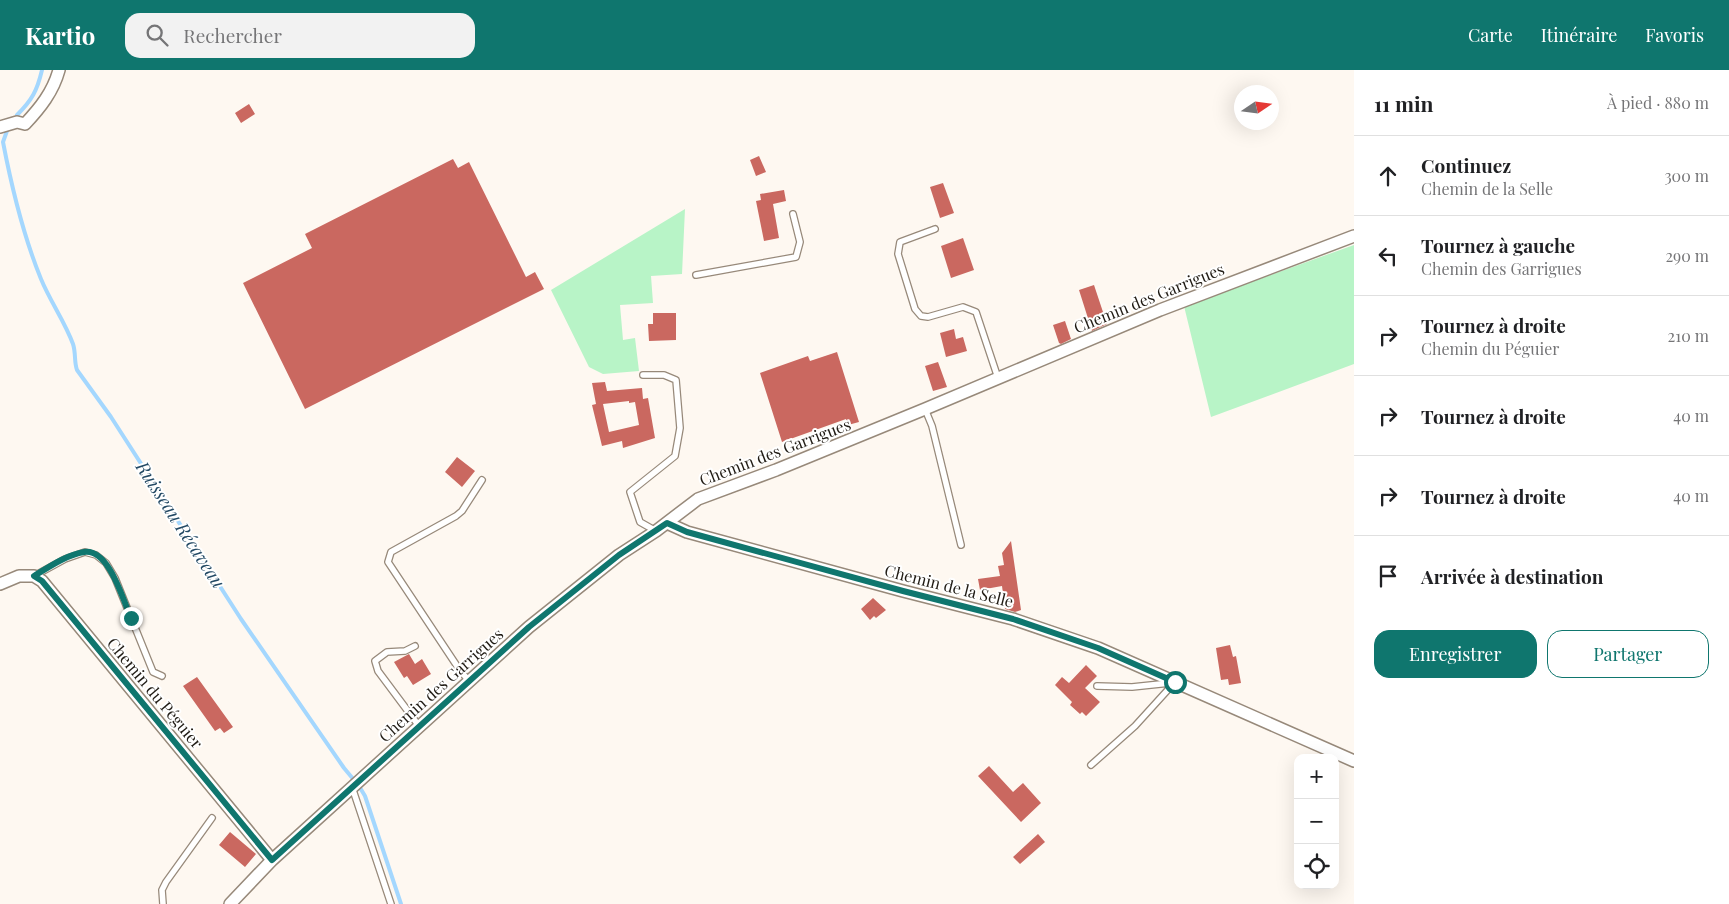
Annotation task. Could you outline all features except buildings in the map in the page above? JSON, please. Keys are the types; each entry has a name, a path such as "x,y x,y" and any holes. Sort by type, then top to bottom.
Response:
{"street":[{"path":"0,127 18,122 25,124 50,93 59,70"},
{"name":"Chemin des Garrigues","path":"230,904 272,860 529,627 619,555 656,531 698,499 776,470 1160,310 1354,236"},
{"name":"Chemin de la Selle","path":"667,523 687,532 1013,619 1098,648 1354,761"},
{"path":"0,584 19,576 34,576"},
{"name":"Chemin du Péguier","path":"34,576 42,581 272,860"}],"lane":[{"path":"696,275 796,257 800,242 793,214"},
{"path":"935,229 900,242 898,254 915,309 921,316 964,307 976,312 998,378"},
{"path":"642,375 664,375 676,380 680,428 675,456 630,492 640,522 656,531"},
{"path":"925,409 932,426 961,544"},
{"path":"469,681 459,669 388,562 391,552 462,511 482,480"},
{"path":"34,576 65,559 85,552 96,554 106,562 114,578 153,672 162,676"},
{"path":"415,646 405,651 387,652 376,661 378,671 419,726"},
{"path":"1097,686 1132,687 1175,682"},
{"path":"1091,765 1135,726 1175,682"},
{"path":"352,787 391,904"},
{"path":"163,904 162,890 166,882 212,818"}],"green space":[{"path":"685,209 682,274 651,276 653,303 620,305 623,340 635,338 639,371 603,374 589,367 551,290"},
{"path":"1354,245 1354,364 1211,417 1184,306"}],"waterway":[{"name":"Ruisseau Récaveau","path":"17,115 27,105 33,95 42,70"},
{"name":"Ruisseau Récaveau","path":"8,128 3,142 23,229 41,279 73,344 77,370 111,417 241,619 344,768 359,786 365,796 401,904"}],"route":[{"path":"131,618 106,562 96,554 85,552 65,559 34,576 42,581 272,860 529,627 619,555 667,523 687,532 1013,619 1098,648 1175,682"}]}
